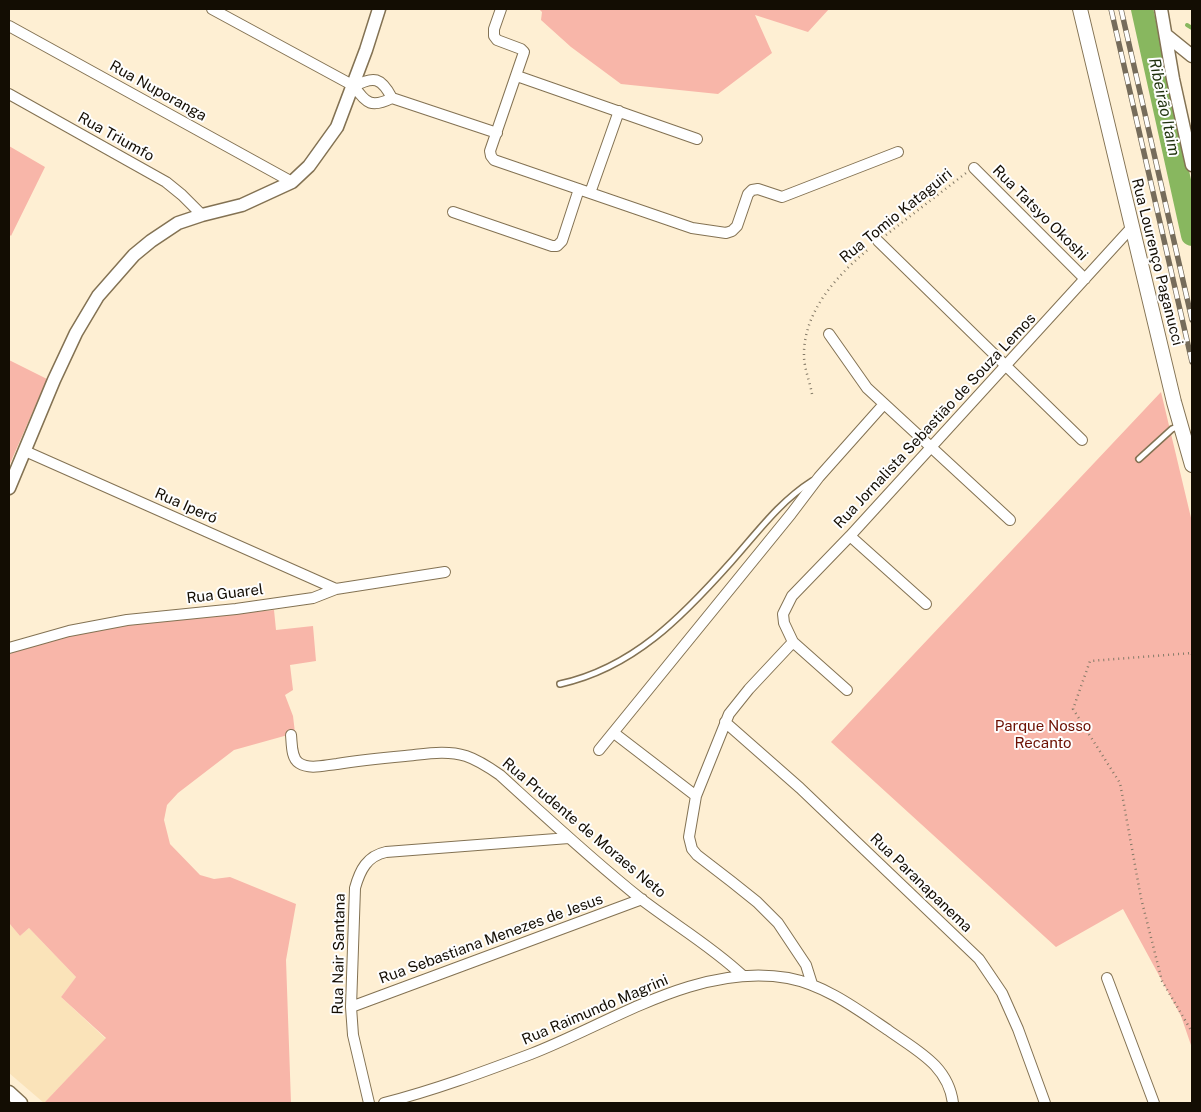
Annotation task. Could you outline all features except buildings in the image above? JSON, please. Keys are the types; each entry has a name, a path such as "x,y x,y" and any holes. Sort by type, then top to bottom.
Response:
{"main road":[{"name":"Rua Lourenço Paganucci","path":"1080,9 1092,65 1192,465"}],"street":[{"path":"212,9 354,86 362,98 370,102 380,104 392,98 497,133"},
{"path":"9,488 54,380 98,296 122,267 151,241 178,223 202,214 242,205 292,182 309,166 338,127 354,86 379,9"},
{"path":"501,9 494,30 494,36 497,40 521,49 524,52 490,151 494,160 692,228 726,233 732,231 737,226 748,194 752,190 758,189 782,197 898,152"},
{"path":"1161,9 1173,79 1191,151 1192,165"},
{"name":"Rua Nuporanga","path":"9,26 292,182"},
{"path":"1166,35 1192,56"},
{"path":"517,76 697,138"},
{"path":"354,86 368,79 378,81 386,86 392,98"},
{"name":"Rua Triumfo","path":"9,94 166,182 202,214"},
{"path":"590,193 619,111"},
{"name":"Rua Tatsyo Okoshi","path":"974,168 1085,279"},
{"path":"453,212 552,246 557,246 562,241 579,189"},
{"name":"Rua Jornalista Sebastião de Souza Lemos","path":"847,690 793,642 784,623 783,614 786,605 792,596 850,536 1132,227"},
{"path":"878,241 1007,364 1082,440"},
{"path":"829,334 867,388 1010,520"},
{"path":"599,750 819,477 884,404"},
{"name":"Rua Iperó","path":"25,451 336,589"},
{"path":"850,536 926,604"},
{"name":"Rua Guarel","path":"9,648 69,630 127,620 246,608 313,598 336,589 445,572"},
{"path":"793,642 749,689 729,714 696,796 689,837 692,849 697,855 757,902 778,923 806,965 812,984"},
{"name":"Rua Paranapanema","path":"725,722 800,788 979,959 1002,993 1018,1029 1045,1103"},
{"path":"614,733 696,796"},
{"name":"Rua Prudente de Moraes Neto","path":"291,735 294,757 297,762 312,767 437,753 451,753 468,757 488,767 500,775 569,838 642,900 723,956 742,975"},
{"name":"Rua Nair Santana","path":"369,1103 353,1035 351,1007 355,888 360,871 377,854 386,852 569,838"},
{"name":"Rua Sebastiana Menezes de Jesus","path":"351,1007 642,900"},
{"name":"Rua Raimundo Magrini","path":"384,1103 468,1079 531,1054 637,1006 718,979 742,975 788,978 812,984 834,995 922,1054 943,1073 951,1089 952,1103"},
{"path":"1107,978 1154,1103"}],"lane":[{"path":"1139,459 1172,430 1181,425"},
{"path":"560,684 583,679 604,670 647,644 691,605 782,504 819,477"}],"path":[{"name":"Rua Tomio Kataguiri","path":"812,394 804,358 805,337 809,321 826,293 855,260 974,168"},
{"path":"1192,655 1192,653 1090,661 1073,709 1120,783 1141,898 1162,981 1192,1032"}],"shaded area":[{"path":"9,923 20,936 29,928 76,977 61,997 106,1039 44,1103 9,1073"}],"green space":[{"path":"539,9 829,9 808,32 755,15 772,53 718,94 621,84 571,47 541,20 542,12"},
{"path":"9,146 45,167 11,236 9,234"},
{"path":"9,360 47,379 9,466"},
{"name":"Parque Nosso Recanto","path":"1161,392 1192,522 1192,1048 1181,1016 1123,909 1056,947 831,742"},
{"path":"274,610 276,630 313,626 316,661 290,665 293,690 285,695 293,716 295,733 234,750 178,793 167,805 164,820 170,844 200,875 214,879 230,877 296,904 286,960 291,1103 44,1103 106,1038 61,997 76,977 29,928 20,936 9,923 9,654 63,637 120,624"}],"waterway":[{"name":"Ribeirão Itaim","path":"1142,9 1192,235"},
{"path":"1187,25 1192,28"},
{"path":"1155,64 1162,57"}],"railway":[{"path":"1111,9 1192,362"},
{"path":"1121,9 1192,320"}]}
